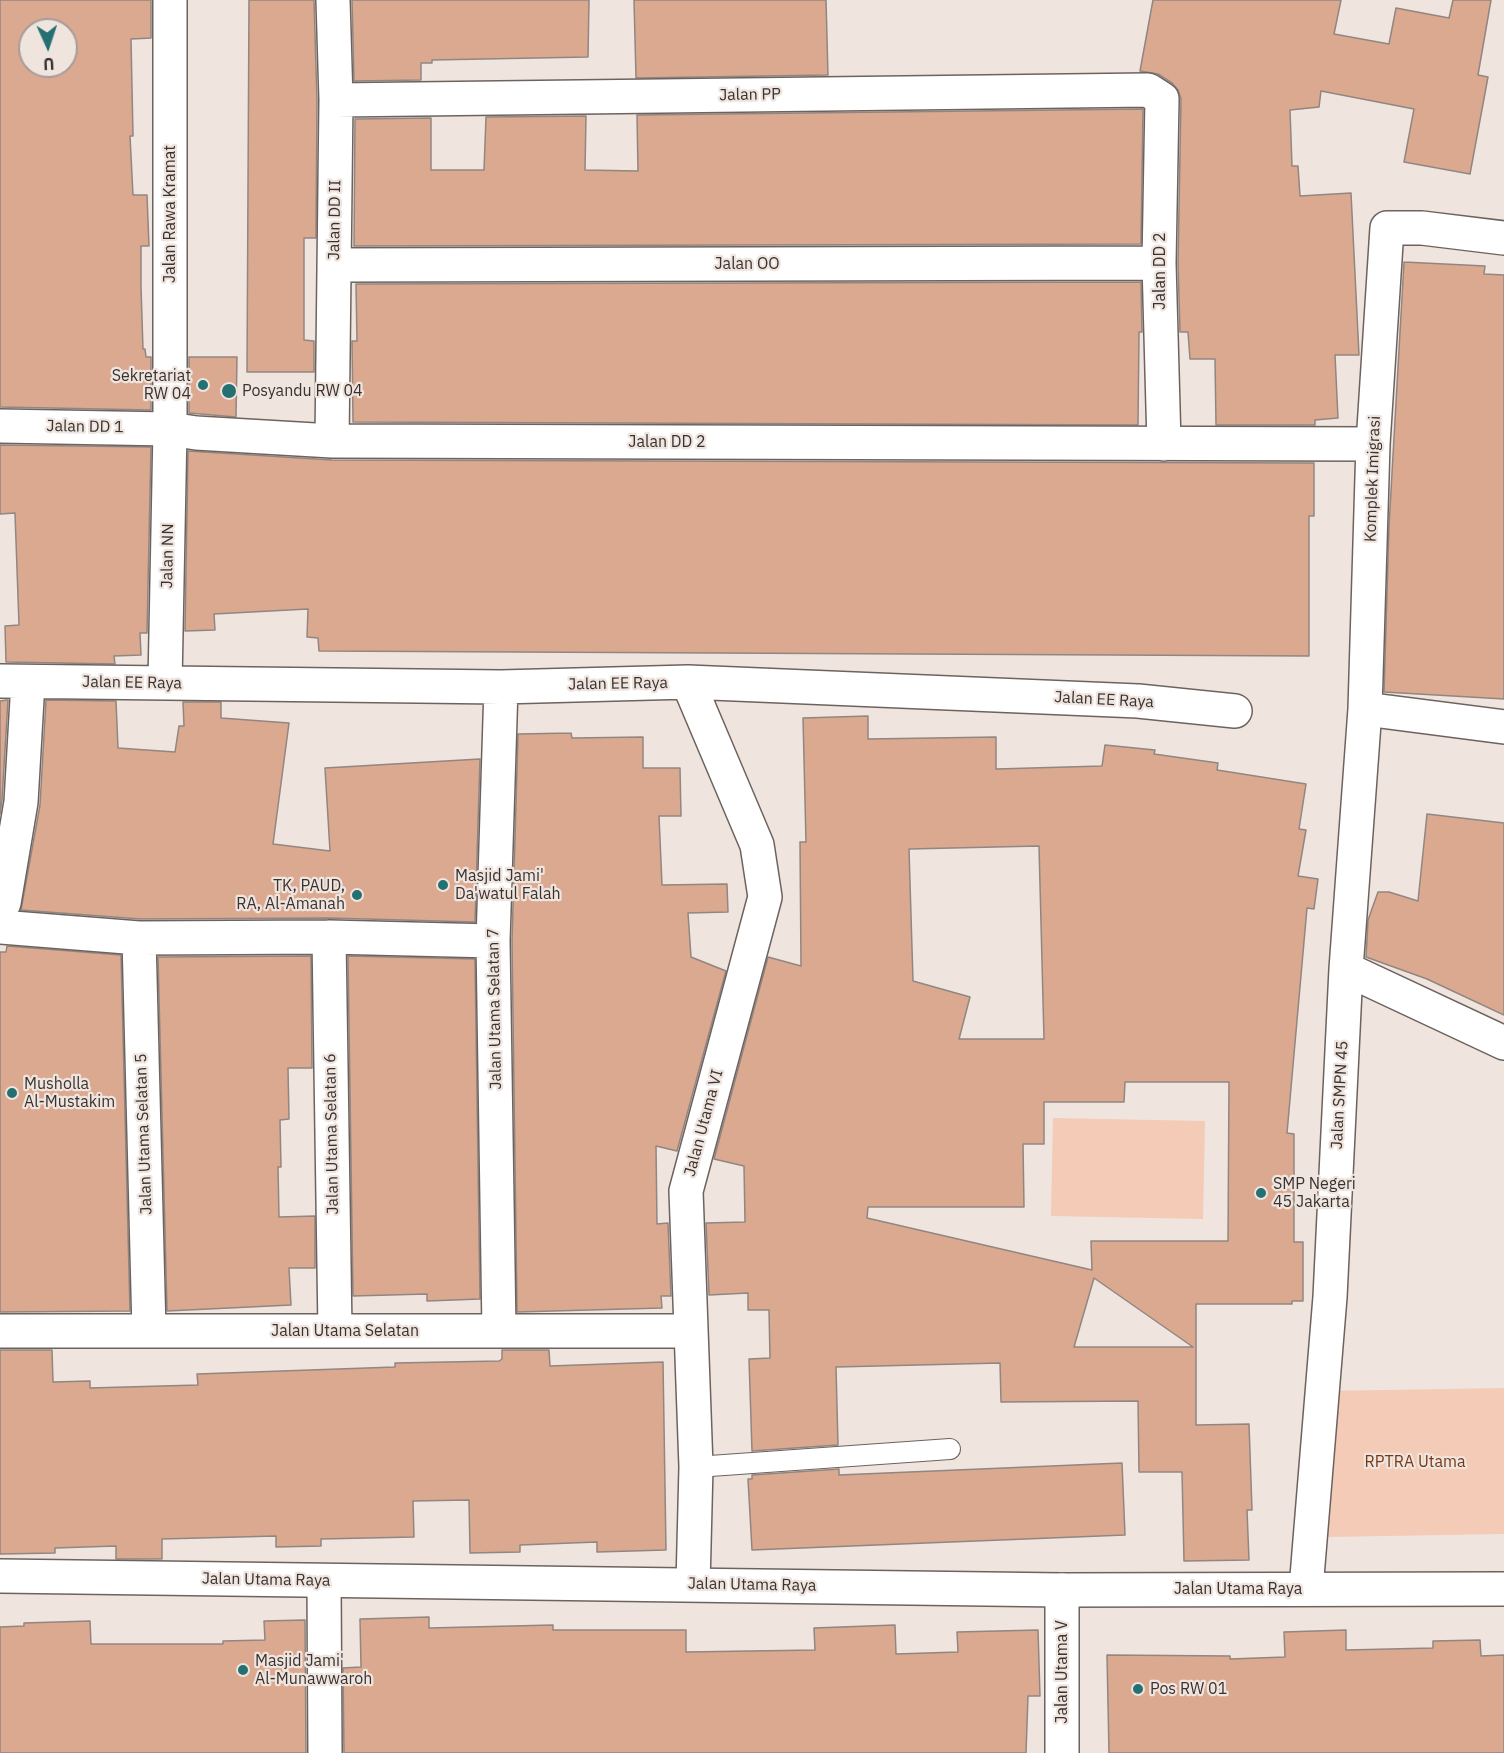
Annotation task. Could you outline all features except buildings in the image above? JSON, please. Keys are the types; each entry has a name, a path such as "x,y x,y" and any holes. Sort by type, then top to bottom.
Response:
{"street":[{"name":"Jalan Rawa Kramat","path":"170,0 170,429"},
{"name":"Jalan DD II","path":"332,441 336,100 333,0"},
{"name":"Jalan PP","path":"336,100 1148,90 1162,99"},
{"name":"Jalan DD 2","path":"1162,99 1159,262 1164,444"},
{"name":"Komplek Imigrasi","path":"1365,709 1373,444 1387,228 1422,228 1504,238"},
{"name":"Jalan OO","path":"334,265 1159,262"},
{"name":"Jalan DD 1","path":"0,426 170,429"},
{"name":"Jalan DD 2","path":"170,429 196,433 332,441 1373,444"},
{"name":"Jalan NN","path":"165,683 170,429"},
{"name":"Jalan EE Raya","path":"14,682 501,687 688,682 1138,701 1235,711"},
{"path":"0,907 4,903 21,802 14,682"},
{"name":"Jalan Utama VI","path":"688,682 756,845 765,897 686,1191 696,1467 693,1584"},
{"name":"Jalan Utama Selatan 7","path":"499,1331 493,941 501,687"},
{"path":"1365,709 1504,727"},
{"name":"Jalan SMPN 45","path":"1306,1589 1330,1297 1346,969 1365,709"},
{"path":"0,927 139,938 329,937 493,941"},
{"name":"Jalan Utama Selatan 6","path":"329,937 335,1331"},
{"name":"Jalan Utama Selatan 5","path":"139,938 149,1331"},
{"path":"1346,969 1504,1043"},
{"name":"Jalan Utama Selatan","path":"0,1331 691,1331"},
{"name":"Jalan Utama Raya","path":"0,1576 1062,1590 1504,1589"},
{"path":"324,1581 325,1753"},
{"name":"Jalan Utama V","path":"1062,1590 1062,1753"}],"lane":[{"path":"696,1467 950,1449"}],"green space":[{"path":"1053,1118 1205,1121 1203,1219 1051,1216"},
{"name":"RPTRA Utama","path":"1504,1388 1504,1534 1327,1537 1325,1391"}],"place":[{"name":"Sekretariat RW 04","path":"203,385"},
{"name":"Posyandu RW 04","path":"229,391"},
{"name":"Masjid Jami' Da'watul Falah","path":"443,885"},
{"name":"TK, PAUD, RA, Al-Amanah","path":"357,895"},
{"name":"Musholla Al-Mustakim","path":"12,1093"},
{"name":"SMP Negeri 45 Jakarta","path":"1261,1193"},
{"name":"Masjid Jami' Al-Munawwaroh","path":"243,1670"},
{"name":"Pos RW 01","path":"1138,1689"}]}
